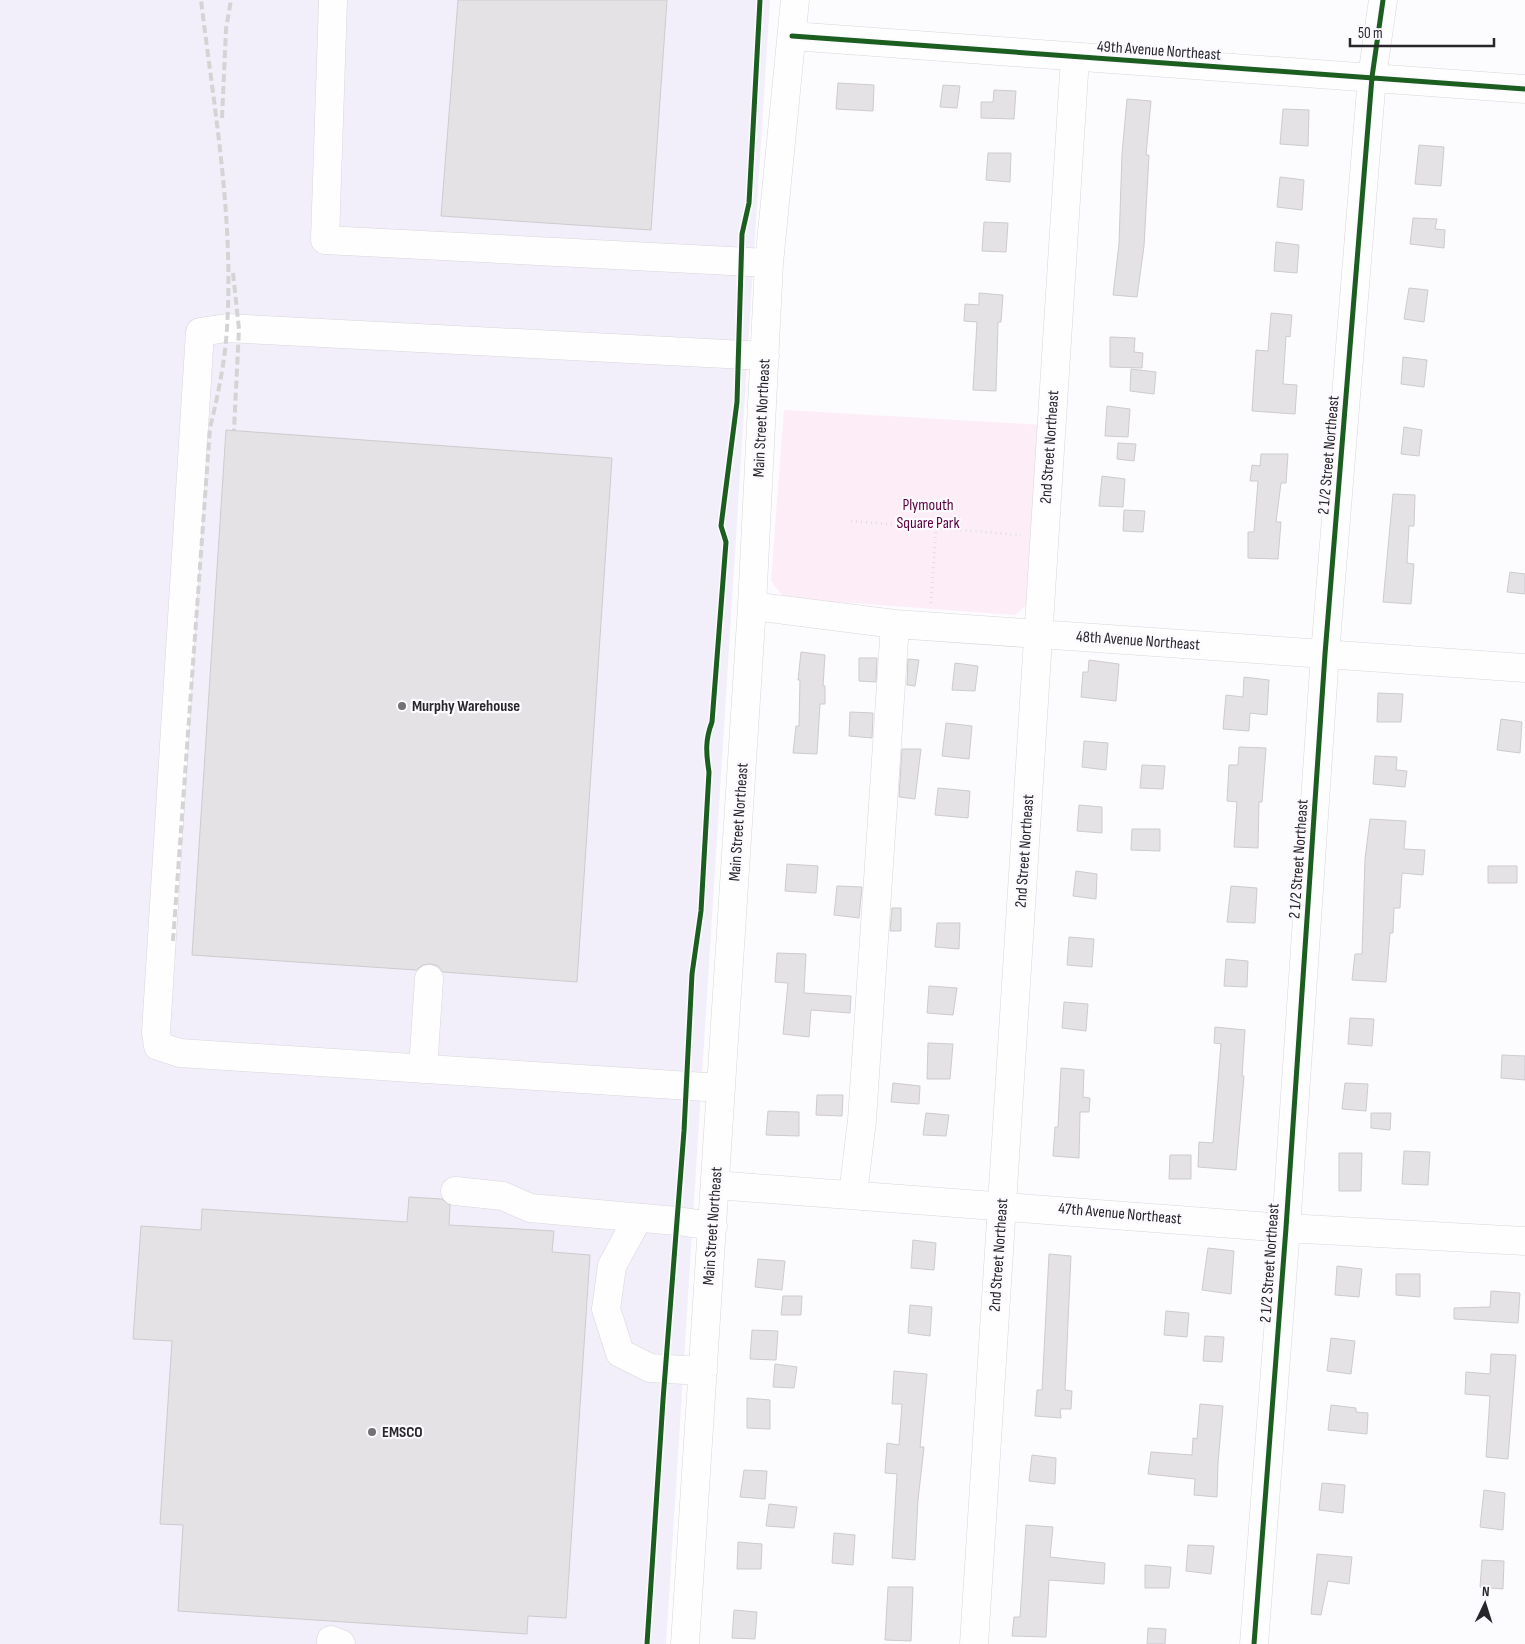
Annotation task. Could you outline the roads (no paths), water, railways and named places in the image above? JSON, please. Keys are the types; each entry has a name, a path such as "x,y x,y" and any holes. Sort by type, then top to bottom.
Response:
{"street":[{"path":"333,0 325,240 769,263"},
{"name":"Main Street Northeast","path":"685,1644 752,606 769,263 795,0"},
{"name":"2 1/2 Street Northeast","path":"1254,1644 1286,1228 1325,654 1372,77 1383,0"},
{"name":"49th Avenue Northeast","path":"792,36 1075,58 1525,89"},
{"name":"2nd Street Northeast","path":"974,1644 1075,58"},
{"path":"721,1088 180,1052 158,1046 156,1022 200,332 227,328 765,356"},
{"name":"48th Avenue Northeast","path":"752,606 896,624 1525,668"},
{"path":"853,1194 862,1120 896,624"},
{"path":"423,1069 429,979"},
{"name":"47th Avenue Northeast","path":"715,1185 1002,1205 1286,1228 1525,1241"},
{"path":"455,1191 503,1196 530,1208 713,1226"},
{"path":"638,1218 612,1266 606,1309 620,1353 650,1368 703,1371"}],"railway":[{"path":"173,941 210,428 225,353 227,328 228,246 225,204 217,122 201,0"},
{"path":"222,118 226,29 231,0"},
{"path":"233,273 239,329 234,430"}],"place":[{"name":"Murphy Warehouse","path":"402,706"},
{"name":"EMSCO","path":"372,1432"}],"park label":[{"name":"Plymouth Square Park","path":"928,514"}]}
